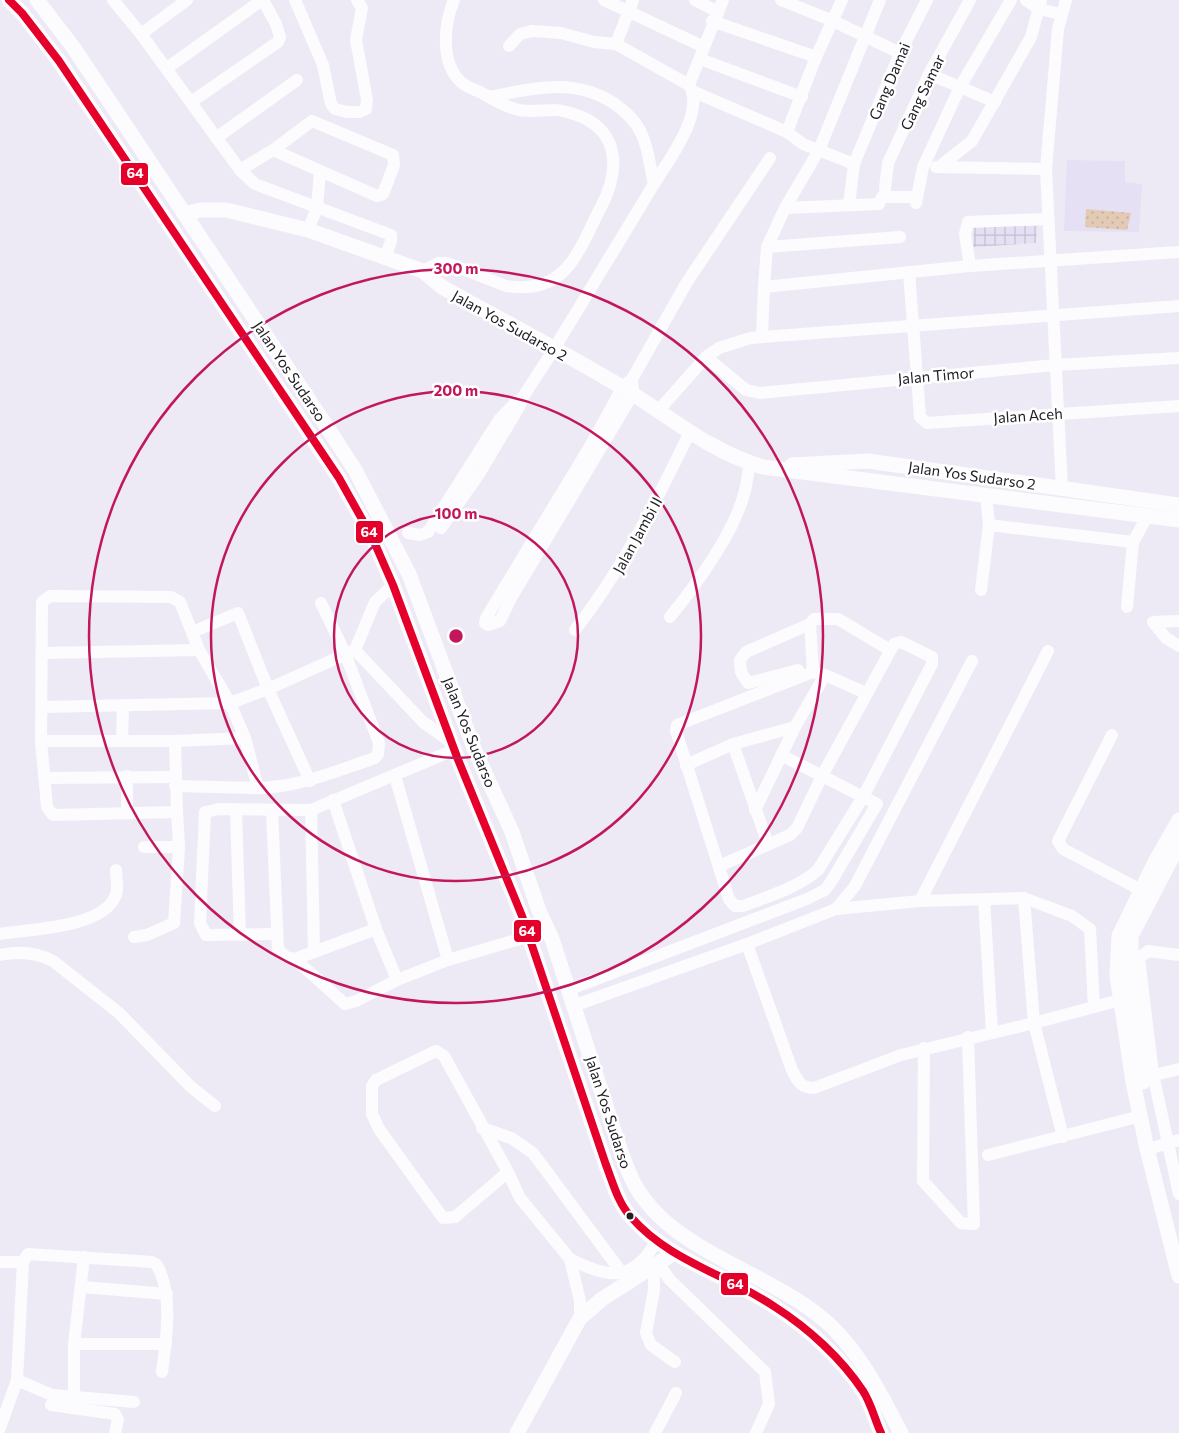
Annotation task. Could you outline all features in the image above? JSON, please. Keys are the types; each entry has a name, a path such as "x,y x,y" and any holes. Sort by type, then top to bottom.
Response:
{"main road":[{"name":"Jalan Yos Sudarso","path":"9,0 59,61 339,478 367,528 393,585 452,746 530,936 618,1196 630,1216 656,1242 775,1307 816,1339 844,1367 864,1392 881,1433"},
{"name":"Jalan Yos Sudarso","path":"36,0 73,48 356,470 383,520 409,574 475,751 512,832 539,911 552,939 620,1152 634,1184 658,1216 679,1232 783,1292 832,1327 860,1358 901,1433"},
{"name":"Jalan Yos Sudarso 2","path":"184,214 201,210 226,210 308,230 423,271 442,287 554,349 629,387 689,434 728,455 757,465 1179,520"},
{"path":"314,442 329,430"},
{"name":"Jalan Yos Sudarso 2","path":"757,465 868,461 1179,506"},
{"path":"993,496 1001,479"},
{"path":"367,528 383,520"},
{"path":"1179,820 1141,890 1119,936 1118,975 1120,1000 1141,1116 1179,1276"},
{"path":"1179,844 1130,936 1148,1076 1167,1143 1179,1241"},
{"path":"522,916 539,911"},
{"path":"544,982 562,975"},
{"path":"517,1433 580,1318 602,1299 674,1253"}],"street":[{"path":"114,0 167,68 240,170 255,184 390,235 392,241 385,259"},
{"path":"141,34 187,0"},
{"path":"167,68 262,0 276,24 280,37 278,42 191,102"},
{"path":"295,0 323,65 332,104 339,111 360,112 366,109 367,100 356,40 362,8 357,0"},
{"path":"423,271 443,262 506,286 526,288 546,283 561,273 571,263 612,185 614,164 612,150 600,128 576,115 554,110 541,112 516,109 461,83 448,61 448,27 450,11 454,0"},
{"path":"604,0 631,6 702,53 802,97"},
{"path":"695,0 816,57"},
{"path":"781,0 833,21 865,38 900,53"},
{"path":"787,132 816,57 842,0"},
{"path":"762,336 767,247 785,208 819,150 880,0"},
{"name":"Gang Damai","path":"849,205 854,164 900,53 927,0"},
{"name":"Gang Samar","path":"885,189 888,163 929,74 970,0"},
{"path":"785,208 879,204 882,197 916,200 923,167 960,87 1011,0"},
{"path":"1026,0 1061,14"},
{"path":"1062,489 1046,169 1061,14 1066,0"},
{"path":"939,167 972,141 1031,37 1040,5"},
{"path":"616,44 631,6"},
{"path":"441,528 479,474 523,397 554,349 688,125 693,108 691,88 718,11"},
{"path":"509,46 520,34 532,31 561,33 594,42 616,44 691,88 787,132 798,141 854,164"},
{"path":"929,74 995,102"},
{"path":"216,138 297,80"},
{"path":"489,97 549,87 580,88 598,93 635,120 647,150 654,184"},
{"path":"240,170 273,150 312,121 393,155 394,158 383,194 379,196 273,150"},
{"path":"629,387 592,443 486,618 485,623 488,625 500,621 687,282 770,158"},
{"path":"923,167 1046,169"},
{"path":"308,230 317,208 320,171"},
{"path":"970,266 965,234 968,222 1047,219"},
{"path":"767,247 900,237"},
{"path":"764,287 970,266 1179,252"},
{"name":"Jalan Aceh","path":"909,272 920,417 927,423 1179,406"},
{"path":"658,411 706,357 719,348 762,336 1179,306"},
{"name":"Jalan Timor","path":"706,357 741,386 752,392 1055,365 1179,358"},
{"path":"408,533 420,535 428,532 499,420 510,406 523,397"},
{"name":"Jalan Jambi II","path":"575,630 600,598 630,550 689,434"},
{"path":"670,617 692,589 731,525 757,465"},
{"path":"981,590 993,496"},
{"path":"1127,607 1133,542 1146,517"},
{"path":"989,525 1133,542"},
{"path":"42,707 230,703 268,689 350,651 375,602 393,585"},
{"path":"177,812 53,815 47,807 46,778 41,741 42,602 50,596 171,597 180,602 199,650 230,703 246,738 258,788"},
{"path":"46,778 127,776 175,782 258,788 290,786 310,781 375,758 378,754 378,743 350,651 321,603"},
{"path":"192,632 238,613 268,689 310,781"},
{"path":"866,693 817,671 751,683 745,681 740,660 743,654 810,624 814,619 838,620 890,650"},
{"path":"1179,621 1153,622 1166,638 1179,646"},
{"path":"755,810 795,727 817,671 810,624"},
{"path":"719,866 790,835 798,828 822,776 894,644 901,642 930,654 933,659 863,797 818,870 799,883 738,906 729,899 686,765 676,730 677,725 817,671"},
{"path":"42,653 199,650"},
{"path":"277,934 206,935 200,923 205,812 219,809 236,811 311,810 395,776 452,746 423,722 350,651"},
{"path":"920,902 1048,651"},
{"path":"836,909 855,886 972,661"},
{"path":"122,741 123,705"},
{"path":"686,765 733,744 795,727"},
{"path":"1112,735 1058,841 1063,849 1141,890"},
{"path":"41,741 175,741 246,738"},
{"path":"134,937 147,935 174,923 178,847 175,741"},
{"path":"733,744 768,844"},
{"path":"568,990 807,900 825,890 877,804 781,755"},
{"path":"127,776 127,812"},
{"path":"395,776 448,960"},
{"path":"333,800 376,929 397,980"},
{"path":"311,810 314,950"},
{"path":"236,811 240,935"},
{"path":"272,811 278,949 286,957 295,959 345,1004 356,1001 397,980 448,960 530,936"},
{"path":"144,848 178,847"},
{"path":"0,934 82,922 112,904 117,895 116,870"},
{"path":"574,1006 731,950 836,909 920,902 1024,898 1072,916 1090,929 1094,1007"},
{"path":"1024,898 1034,1023 1063,1137"},
{"path":"984,899 992,1032"},
{"path":"295,959 314,950 376,929"},
{"path":"724,931 731,950"},
{"path":"747,944 792,1070 799,1084 805,1088 814,1088 900,1054 1034,1023 1120,1000"},
{"path":"0,955 29,953 42,955 53,961 119,1013 190,1087 215,1106"},
{"path":"1136,985 1139,958 1144,953 1179,955"},
{"path":"924,1048 923,1182 961,1222 974,1224 968,1038"},
{"path":"508,1172 455,1217 443,1218 379,1129 372,1114 372,1086 376,1080 436,1051 440,1053 449,1064 482,1128 508,1172 520,1198 570,1259 599,1273 612,1275 637,1267 649,1254 656,1242"},
{"path":"1148,1076 1179,1069"},
{"path":"988,1155 1141,1116"},
{"path":"482,1128 511,1138 533,1153 622,1273"},
{"path":"1167,1143 1179,1194"},
{"path":"0,1428 17,1380 23,1262 30,1253 152,1262 159,1268 167,1294 166,1344 162,1372"},
{"path":"74,1396 74,1344 84,1257"},
{"path":"570,1259 580,1301 580,1318"},
{"path":"0,1262 23,1262"},
{"path":"656,1265 654,1290 646,1333 651,1345 675,1362"},
{"path":"656,1265 766,1372 769,1404 756,1433"},
{"path":"82,1287 167,1294"},
{"path":"74,1344 166,1344"},
{"path":"17,1380 52,1395 134,1402"},
{"path":"655,1433 676,1393"},
{"path":"52,1405 115,1414 118,1420 115,1433"}],"shaded area":[{"path":"1067,160 1125,161 1125,182 1142,184 1139,232 1064,231"},
{"path":"1086,209 1131,213 1127,230 1085,227"},
{"path":"1037,226 1036,243 973,247 974,227"}],"transit line":[{"name":"64","path":"9,0 22,13 59,61 339,478 372,537 393,585 457,757 522,916 606,1165 616,1192 626,1211 646,1232 663,1245 757,1296 812,1334 845,1367 863,1391 881,1433"}]}
